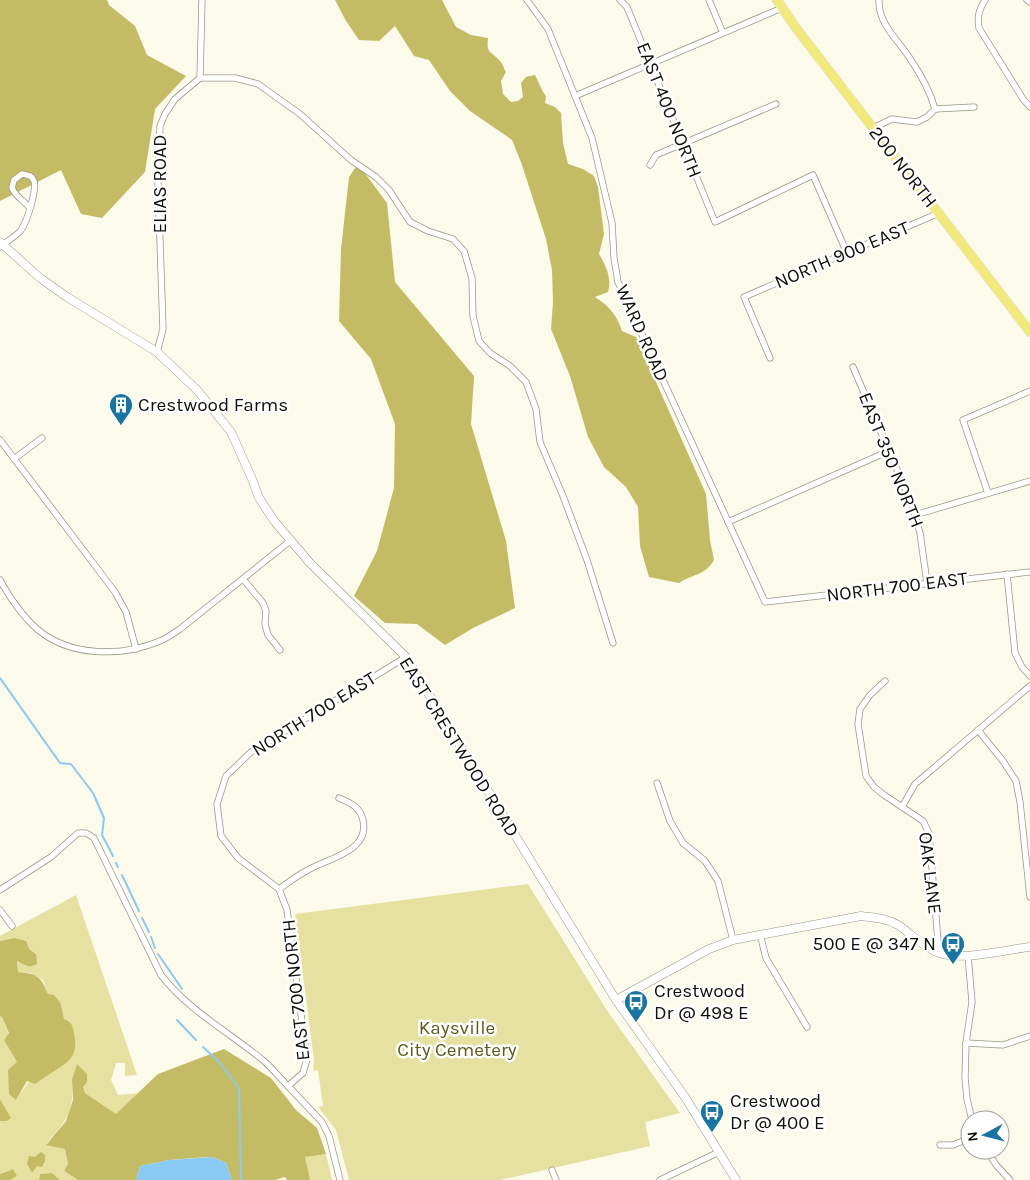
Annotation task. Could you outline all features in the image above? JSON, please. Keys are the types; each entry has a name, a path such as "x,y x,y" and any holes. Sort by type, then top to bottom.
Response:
{"main road":[{"name":"200 NORTH","path":"780,4 1030,332"}],"street":[{"path":"202,0 200,78 236,78 258,84 300,114 351,160 376,177 389,190 410,222 428,231 453,239 464,251 472,278 474,316 479,341 490,353 510,366 526,382 536,409 540,442 587,560 613,643"},
{"name":"WARD ROAD","path":"527,0 548,29 592,138 612,223 614,258 618,282 765,602"},
{"name":"EAST 400 NORTH","path":"620,0 627,7 715,222 813,175 846,253"},
{"path":"709,0 723,33"},
{"path":"879,0 879,13 911,59 932,96 935,109"},
{"path":"985,0 979,9 977,18 979,28 1023,99 1030,107"},
{"path":"1026,0 1030,2"},
{"path":"575,96 723,33 780,4"},
{"name":"ELIAS ROAD","path":"157,352 163,329 158,182 160,126 165,114 176,99 200,78"},
{"path":"650,165 656,155 776,104"},
{"path":"873,128 892,119 917,122 927,118 935,109 974,107"},
{"path":"1,245 21,231 27,219 30,208 35,188 34,180 30,175 22,174 14,180 12,188 16,197 24,201 30,208"},
{"name":"NORTH 900 EAST","path":"770,358 744,296 940,214"},
{"name":"EAST CRESTWOOD ROAD","path":"1,245 40,278 67,297 157,352 198,390 231,432 259,498 274,522 310,563 406,658 616,1000 685,1097 736,1180"},
{"name":"EAST 350 NORTH","path":"853,368 911,502 920,533 927,584"},
{"path":"988,493 963,420 1030,391"},
{"path":"14,459 42,438"},
{"path":"0,440 115,592 126,612 136,649"},
{"path":"728,522 889,451"},
{"path":"915,515 1030,481"},
{"path":"0,580 23,616 38,630 57,642 107,653 136,649 162,641 180,630 290,541"},
{"name":"NORTH 700 EAST","path":"765,602 1030,572"},
{"path":"1007,574 1015,653 1022,667 1030,676"},
{"path":"244,579 263,603 266,611 265,624 268,635 280,650"},
{"name":"NORTH 700 EAST","path":"279,889 238,858 221,836 217,804 226,776 250,752 406,658"},
{"name":"OAK LANE","path":"885,681 860,708 858,724 866,776 874,787 923,820 929,833 939,953"},
{"path":"902,807 916,784 1030,686"},
{"path":"978,730 1003,761 1016,781 1030,896"},
{"path":"656,783 670,821 683,843 705,861 718,881 733,940"},
{"path":"279,889 310,869 346,853 356,846 362,837 364,824 361,812 351,803 339,798"},
{"path":"0,890 51,857 78,833 86,833 94,838 161,975 173,990 209,1021 265,1062 288,1086"},
{"name":"EAST 700 NORTH","path":"279,889 287,910 307,1059 303,1073 288,1086 322,1122 329,1136 340,1180"},
{"path":"0,910 12,926"},
{"path":"616,1000 710,949 733,940 861,916 882,918 898,925 924,946 939,953 956,957 1030,947"},
{"path":"760,934 766,958 807,1027"},
{"path":"968,955 972,1002 966,1043 964,1078 970,1110"},
{"path":"966,1043 1003,1045 1030,1036"},
{"path":"940,1145 953,1145 960,1142"},
{"path":"660,1180 719,1152"},
{"path":"993,1160 1010,1180"},
{"path":"552,1170 556,1180"}],"green space":[{"name":"Kaysville City Cemetery","path":"528,884 606,1009 680,1113 645,1122 650,1146 500,1180 349,1180 336,1130 318,1107 323,1106 318,1070 313,1071 314,1060 295,914"},
{"path":"76,895 137,1075 125,1076 125,1063 116,1063 111,1080 118,1095 143,1093 109,1122 115,1114 85,1093 82,1087 72,1080 72,1101 68,1115 46,1144 65,1149 68,1164 64,1171 78,1180 60,1180 52,1173 40,1174 39,1180 10,1180 17,1176 13,1169 0,1174 0,1121 7,1121 11,1118 0,1099 0,1016 9,1034 4,1040 17,1062 16,1100 70,1022 64,1019 61,1004 48,994 43,980 30,973 18,972 17,961 26,966 36,954 14,938 0,941 0,936"},
{"path":"326,1154 332,1180 310,1180 304,1157"}],"shaded area":[{"path":"0,0 107,0 109,5 135,26 147,55 186,76 155,109 145,172 102,218 81,214 61,170 0,201"},
{"path":"335,0 442,0 456,27 471,35 488,38 490,52 501,62 506,72 501,81 503,94 511,102 518,101 523,97 521,83 526,77 535,75 546,96 545,103 555,107 561,113 563,143 568,164 583,169 594,176 598,187 604,234 599,254 609,277 609,287 608,292 595,297 612,311 622,331 636,337 706,494 710,540 714,560 707,569 679,583 649,577 640,546 638,507 626,487 604,467 588,437 570,376 551,329 553,302 552,270 546,239 512,140 470,111 450,91 429,60 414,56 395,26 379,41 359,40"},
{"path":"358,164 387,203 395,282 474,376 471,424 506,541 515,608 473,628 445,645 417,624 385,623 354,596 377,551 394,488 395,424 371,359 339,321 341,249 349,177"},
{"path":"14,938 26,941 29,949 36,954 37,964 27,966 17,961 18,972 38,977 48,994 54,995 61,1004 64,1019 69,1021 73,1027 75,1037 74,1052 71,1058 35,1084 27,1081 16,1100 9,1094 8,1070 17,1062 4,1040 9,1033 0,1016 0,941"},
{"path":"224,1049 271,1078 296,1110 317,1128 326,1154 305,1157 310,1180 287,1180 285,1177 275,1180 232,1180 226,1163 212,1157 170,1160 140,1166 136,1180 78,1180 64,1171 68,1164 65,1149 46,1145 66,1121 73,1100 72,1080 77,1064 87,1074 87,1082 83,1087 85,1093 116,1114 158,1074"},
{"path":"0,1099 11,1118 7,1121 0,1121"},
{"path":"41,1152 45,1155 45,1161 42,1167 37,1166 32,1173 27,1164 29,1156 35,1157"},
{"path":"13,1169 17,1176 10,1180 0,1180 0,1174"},
{"path":"52,1173 60,1180 39,1180 40,1174"}],"water":[{"path":"212,1157 226,1163 232,1180 136,1180 140,1166 170,1160"}],"waterway":[{"path":"0,678 60,763 71,764 93,793 104,818 102,835 113,856"},
{"path":"116,863 118,867"},
{"path":"122,875 139,911"},
{"path":"142,918 149,932"},
{"path":"151,937 155,948"},
{"path":"158,954 182,989"},
{"path":"177,1020 196,1040"},
{"path":"203,1047 219,1062 239,1088 241,1180"}],"place":[{"name":"Crestwood Farms","path":"121,426"},
{"name":"500 E @ 347 N","path":"953,965"},
{"name":"Crestwood Dr @ 498 E","path":"636,1023"},
{"name":"Crestwood Dr @ 400 E","path":"712,1133"}]}
